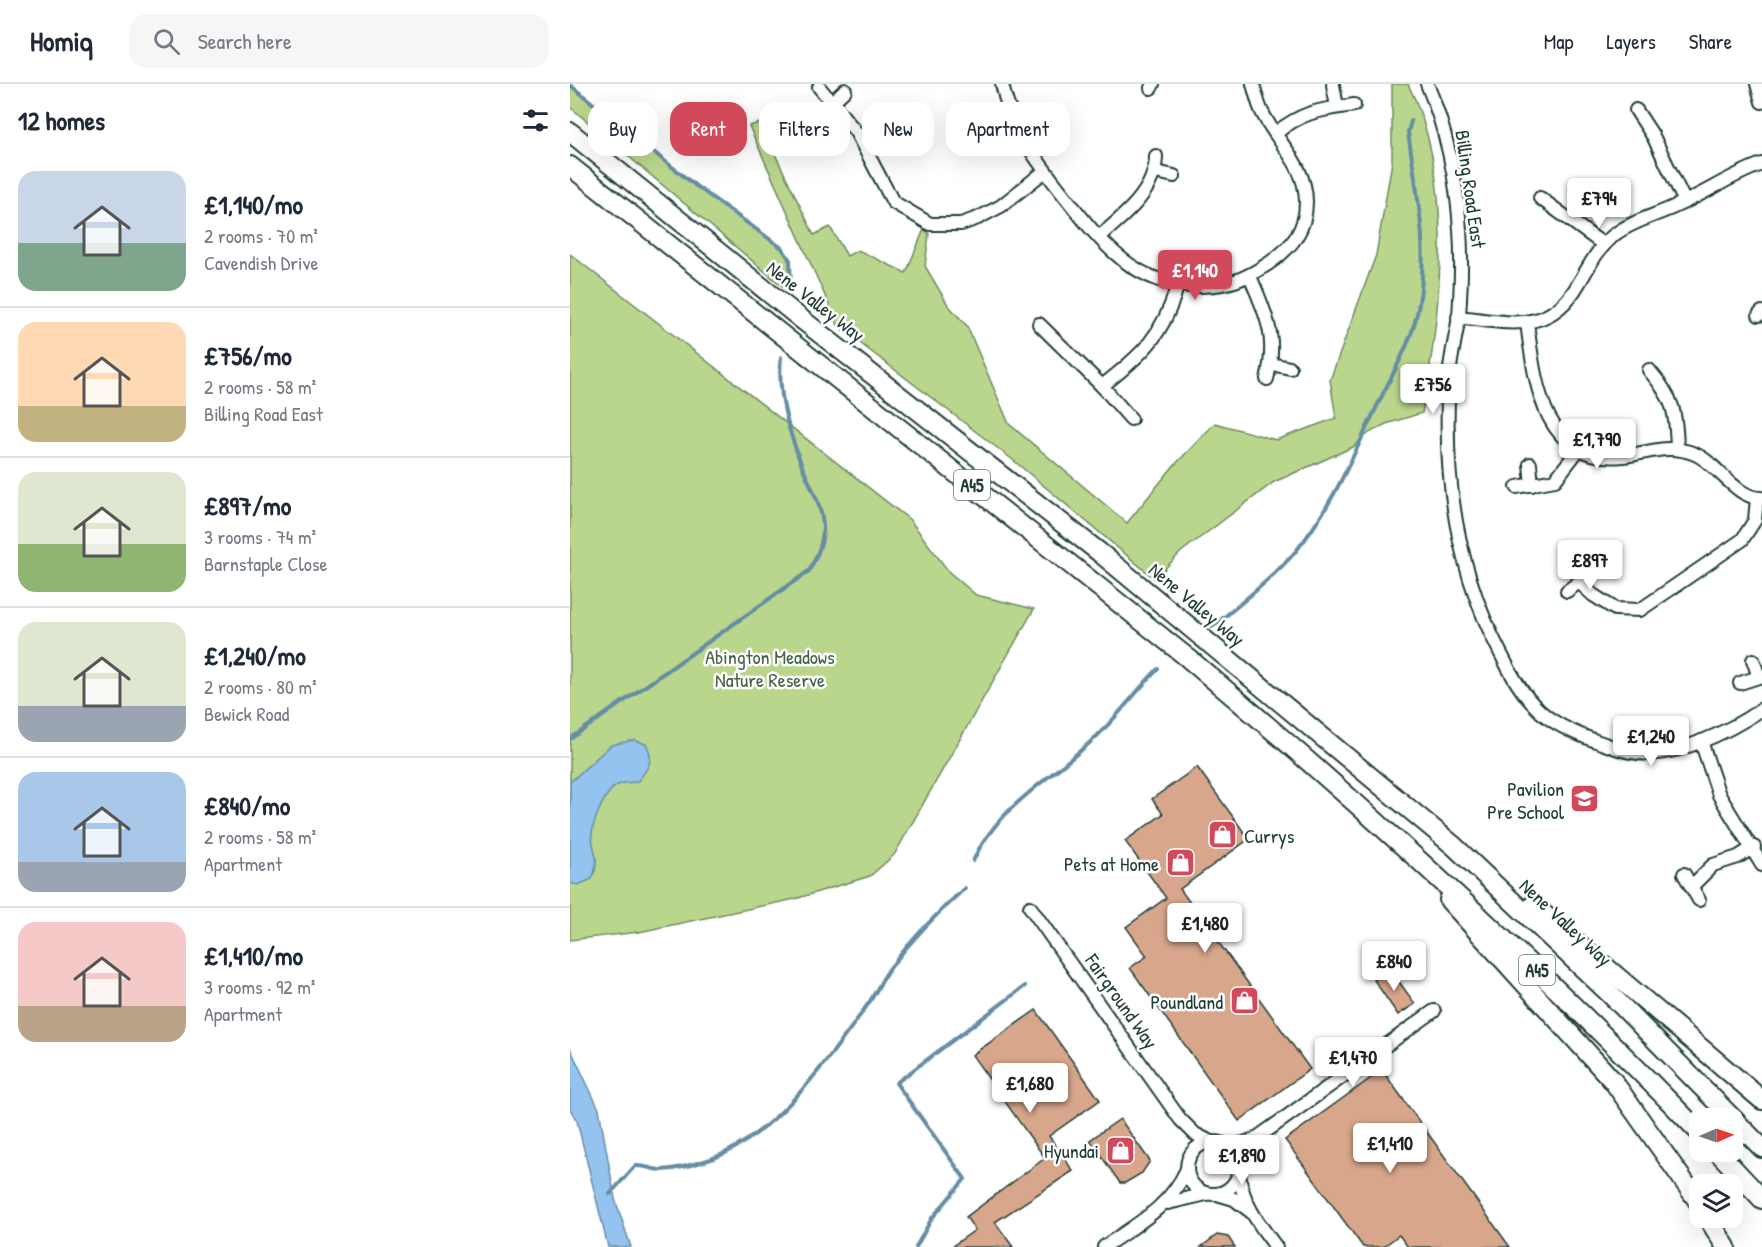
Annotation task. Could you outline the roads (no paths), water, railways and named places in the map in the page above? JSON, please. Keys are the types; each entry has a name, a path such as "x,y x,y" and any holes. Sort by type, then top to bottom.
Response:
{"highway":[{"name":"Nene Valley Way","path":"570,132 772,296 1098,552 1454,846 1609,993 1762,1148"},
{"name":"A45","path":"570,166 1188,658 1369,812 1572,1004 1689,1122"},
{"path":"1369,812 1613,1081 1689,1188"},
{"path":"1454,846 1500,877 1762,1100"},
{"path":"1727,1162 1762,1199"},
{"path":"1714,1228 1726,1247"}],"street":[{"path":"1002,84 1006,102 1025,141 1045,171 1099,237 1141,273 1157,282 1177,286 1239,282 1280,255 1296,240 1305,221 1304,179 1295,159 1262,113 1253,84"},
{"path":"1333,84 1337,107"},
{"name":"Billing Road East","path":"1427,84 1443,126 1454,182 1460,230 1458,317 1450,371 1447,456 1457,531 1473,589 1490,634 1515,681 1541,711 1572,733 1633,753 1676,750 1739,725 1762,710"},
{"path":"1757,84 1762,102"},
{"path":"819,87 832,102 845,90"},
{"path":"1276,134 1294,118 1354,105"},
{"path":"1636,111 1653,136 1684,202"},
{"path":"850,124 893,202 930,224 961,224 978,218 1001,206 1045,171"},
{"path":"1099,237 1131,209 1156,172 1155,156"},
{"path":"1458,317 1511,325 1527,324 1547,316 1557,309 1578,285 1591,258 1615,234 1684,202 1720,181 1762,164"},
{"path":"1156,172 1174,176"},
{"path":"1540,198 1604,245"},
{"path":"1250,276 1271,327 1273,353 1268,379"},
{"path":"1102,386 1125,368 1160,332 1169,316 1177,286"},
{"path":"1040,324 1102,386 1131,419"},
{"path":"1527,324 1539,398 1549,420 1562,437 1579,449 1606,457 1656,448 1677,449 1711,462 1741,490 1760,498 1755,520 1742,540 1640,610 1615,609 1593,595 1580,577 1567,591"},
{"path":"1049,335 1059,325"},
{"path":"1271,364 1290,368"},
{"path":"1649,370 1667,390 1676,413 1677,449"},
{"path":"1518,487 1555,480 1579,449"},
{"path":"1530,464 1533,485"},
{"path":"1740,682 1760,677 1753,660"},
{"path":"1701,741 1719,795 1754,847 1762,865"},
{"path":"1692,885 1713,865 1738,857 1754,847"},
{"path":"1684,874 1699,900"},
{"name":"Fairground Way","path":"1030,907 1180,1119"},
{"path":"1180,1119 1196,1134 1211,1142 1238,1145 1254,1140 1434,1011"},
{"path":"1104,1247 1164,1204 1174,1194 1187,1169 1191,1154 1180,1119"},
{"path":"1164,1204 1177,1198 1212,1194 1233,1186 1254,1140"},
{"path":"1191,1154 1202,1144 1211,1142"},
{"path":"1226,1145 1237,1157 1241,1190 1251,1212 1276,1247"},
{"path":"1187,1169 1194,1186 1212,1194 1234,1199 1251,1212"}],"water":[{"path":"634,740 646,744 650,755 649,764 637,782 620,784 608,794 596,817 592,832 596,863 592,879 578,885 570,883 570,782 611,745"},
{"path":"570,1048 599,1109 615,1199 631,1247 608,1247 577,1121 570,1109"}],"waterway":[{"path":"570,85 696,186 782,248 790,260 791,291"},
{"path":"1212,627 1278,570 1309,534 1342,478 1398,365 1413,329 1419,303 1423,260 1420,217 1408,132 1411,121"},
{"path":"570,739 809,571 821,544 822,519 793,440 782,399 781,357"},
{"path":"973,861 984,841 1014,806 1102,731 1158,669"},
{"path":"610,1194 635,1166 658,1170 687,1166 711,1159 735,1148 778,1115 834,1050 898,957 965,888"},
{"path":"916,1247 932,1218 965,1179 896,1083 1025,986"}],"place":[{"name":"Pavilion Pre School","path":"1585,799"},
{"name":"Currys","path":"1223,835"},
{"name":"Pets at Home","path":"1180,863"},
{"name":"Poundland","path":"1244,1001"},
{"name":"Hyundai","path":"1120,1150"}],"park label":[{"name":"Abington Meadows Nature Reserve","path":"770,668"}]}
